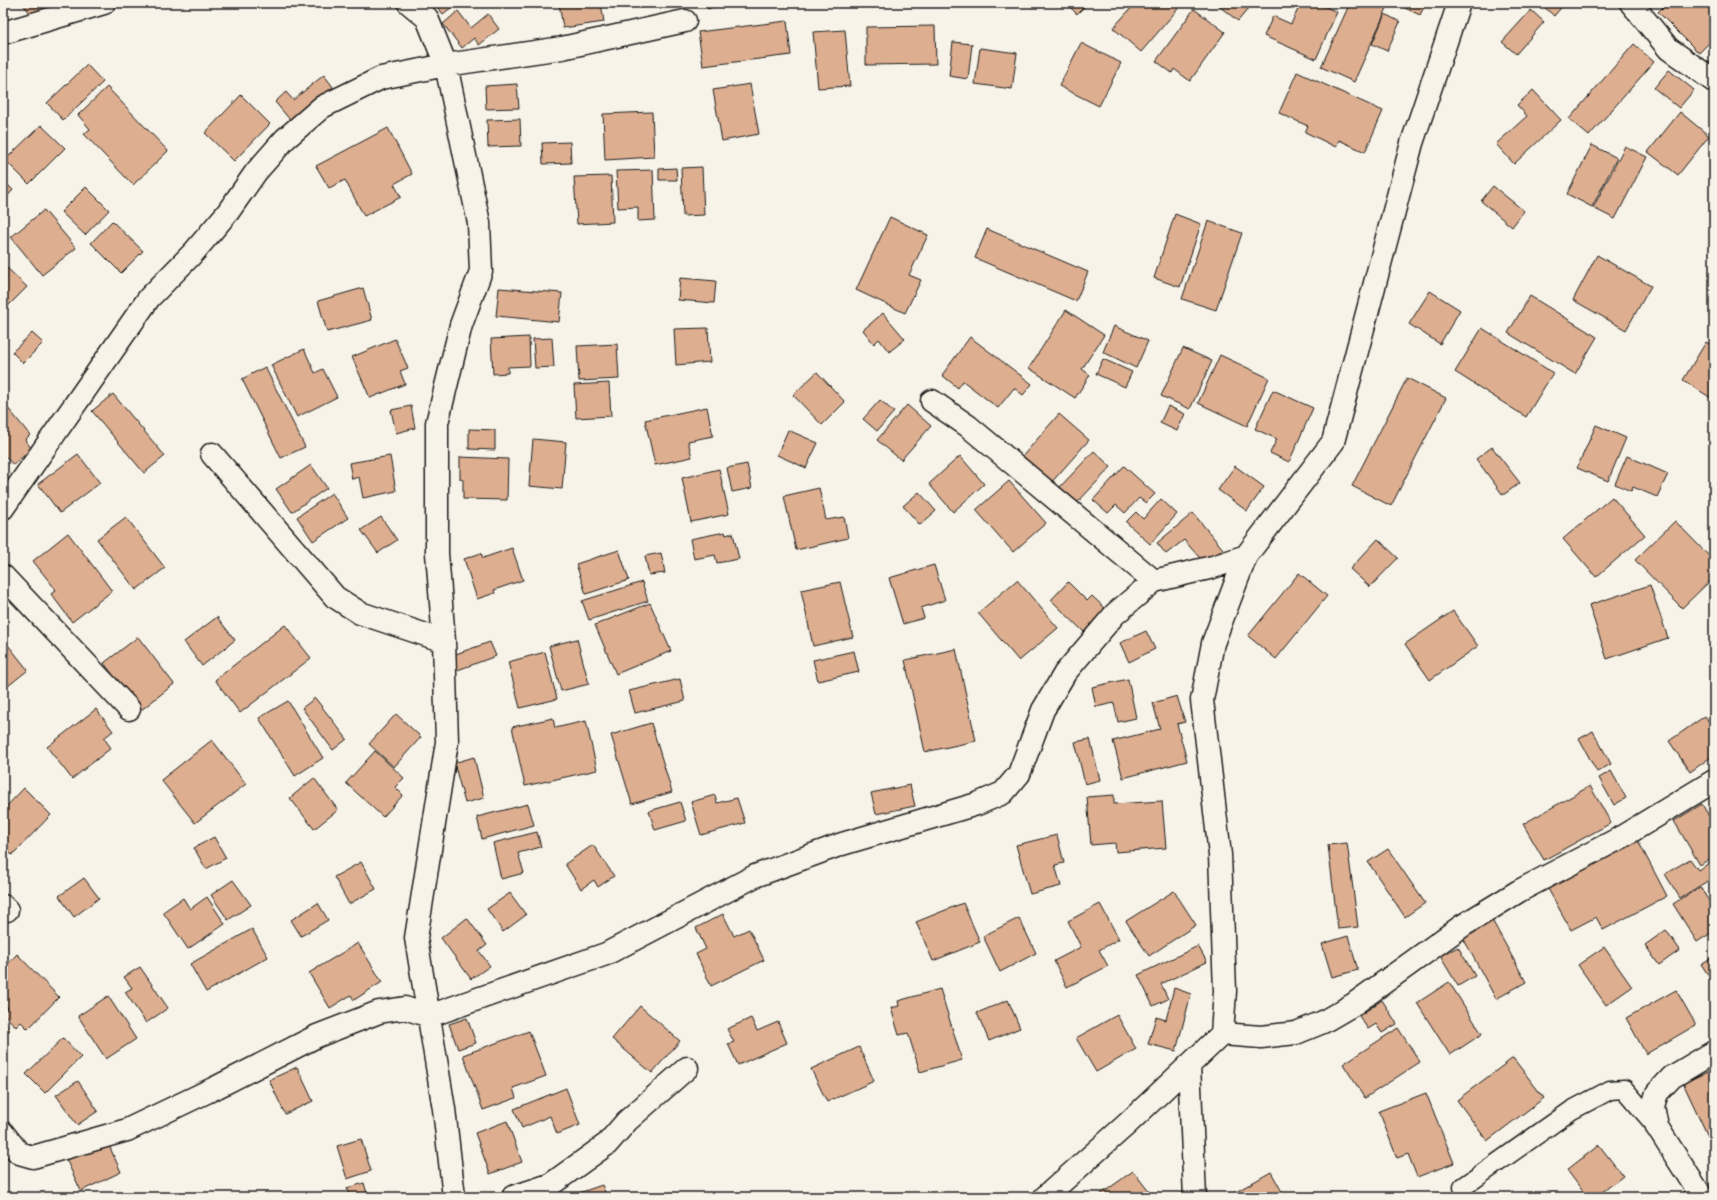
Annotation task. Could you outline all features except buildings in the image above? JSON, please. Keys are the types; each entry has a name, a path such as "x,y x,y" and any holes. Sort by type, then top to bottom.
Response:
{"street":[{"path":"3,33 104,3"},
{"path":"408,3 426,18 446,65 479,223 481,271 461,325 437,423 437,553 444,641 447,742 416,938 444,1109 454,1197"},
{"path":"1045,1197 1126,1125 1222,1034 1225,991 1220,855 1202,700 1213,643 1246,556 1332,442 1412,143 1459,3"},
{"path":"1631,3 1669,49 1714,81"},
{"path":"3,508 149,298 199,246 228,212 256,172 285,139 322,107 381,78 446,65 562,48 685,21"},
{"path":"932,401 968,426 1154,581"},
{"path":"212,454 335,597 360,613 444,641"},
{"path":"3,1133 20,1154 33,1157 127,1130 217,1087 317,1036 379,1012 405,1008 429,1016 606,954 755,876 842,844 977,804 1003,792 1019,774 1043,710 1065,673 1115,614 1154,581 1213,567 1246,556"},
{"path":"3,576 130,709"},
{"path":"1222,1034 1262,1037 1296,1033 1323,1022 1354,1004 1462,926 1519,891 1620,838 1714,781"},
{"path":"1702,1197 1657,1127 1653,1106 1657,1093 1672,1077 1714,1052"},
{"path":"1189,1065 1195,1197"},
{"path":"513,1197 550,1185 606,1144 627,1122 687,1068"}],"lane":[{"path":"1463,1187 1572,1110 1610,1090 1624,1089 1657,1127"}]}
